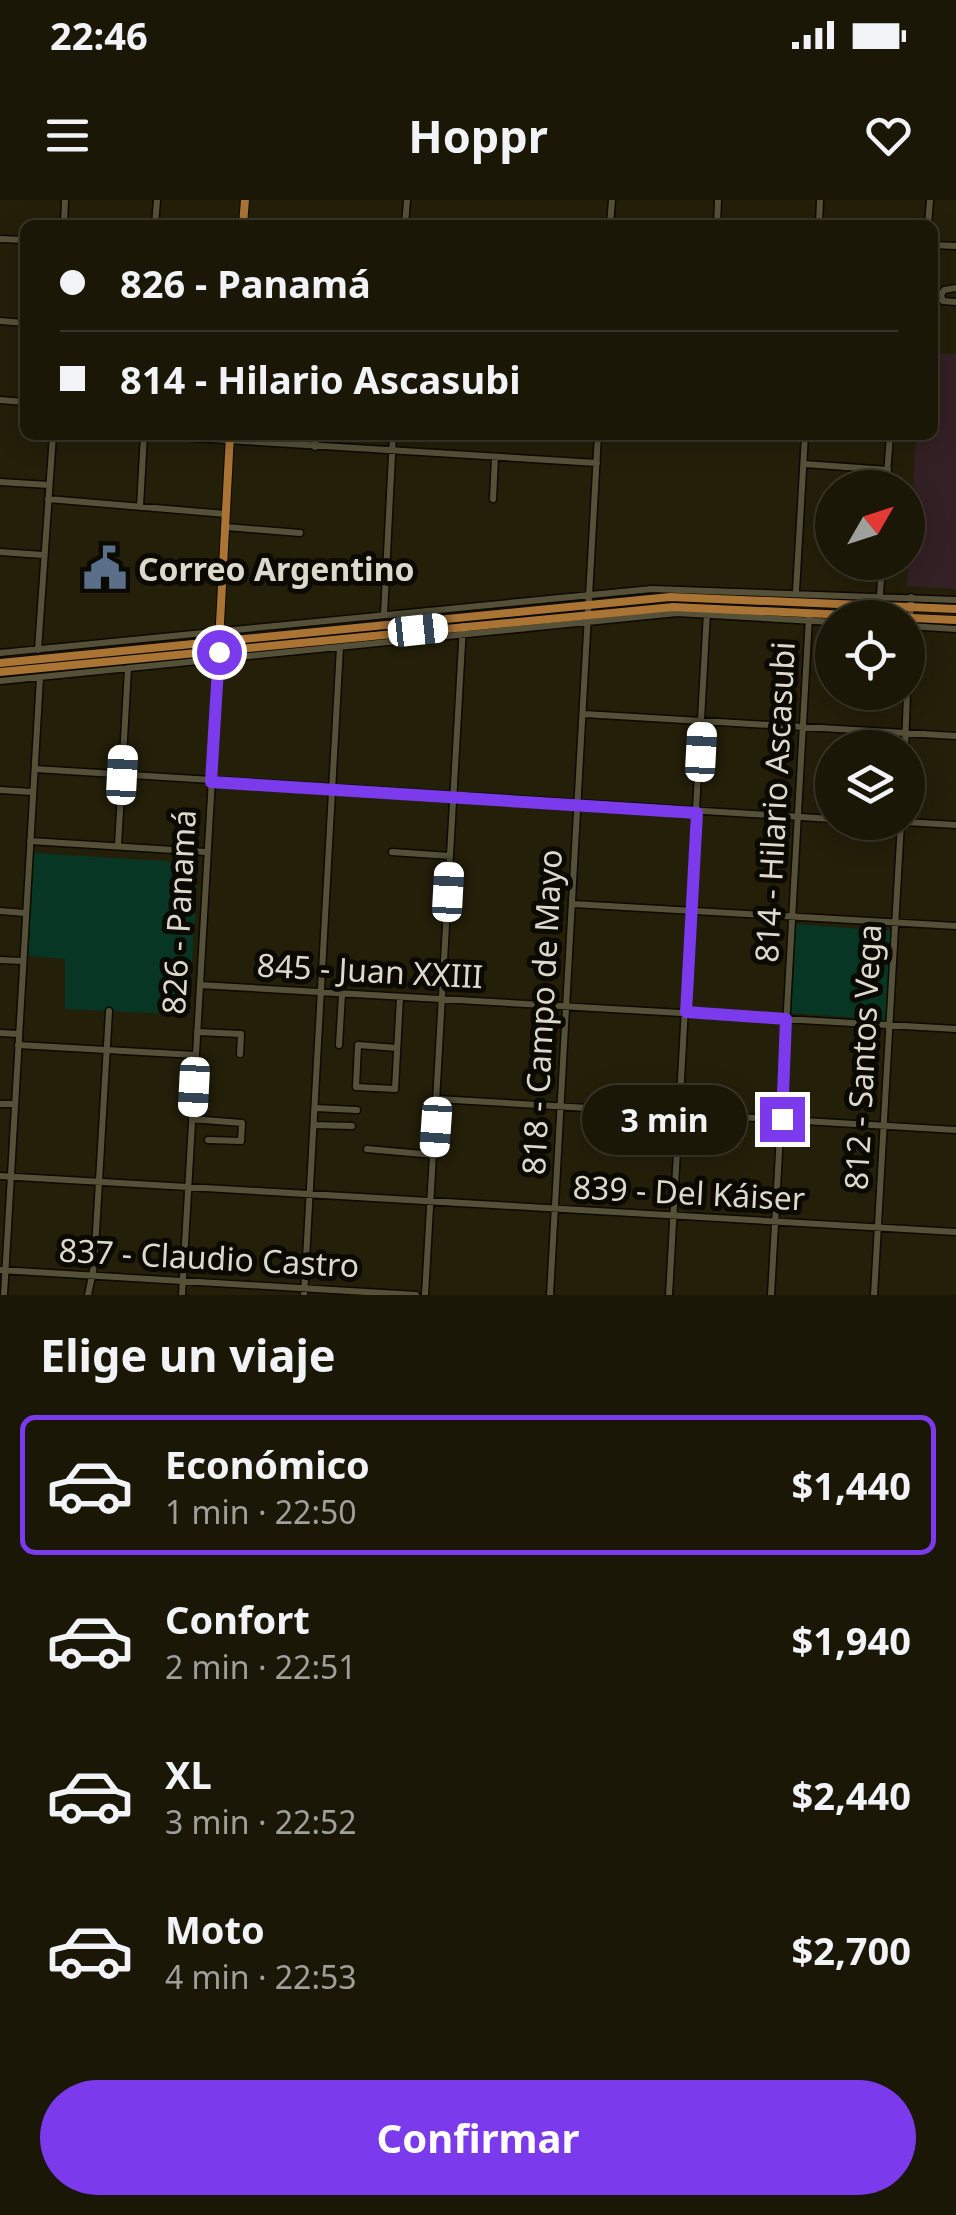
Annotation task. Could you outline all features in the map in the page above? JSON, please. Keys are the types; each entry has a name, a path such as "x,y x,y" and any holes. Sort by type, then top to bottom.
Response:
{"main road":[{"path":"219,656 230,440"},
{"path":"679,588 696,597"},
{"path":"0,663 220,637 696,597 825,600"},
{"path":"925,604 956,609"},
{"path":"0,672 39,673 340,643 590,608 815,616"},
{"path":"925,622 956,620"}],"street":[{"path":"956,288 944,290 941,295 943,301 956,302"},
{"path":"38,650 52,440"},
{"path":"140,506 145,440"},
{"path":"251,440 597,463"},
{"path":"315,446 316,440"},
{"path":"384,614 393,440"},
{"name":"818 - Campo de Mayo","path":"550,1295 598,440"},
{"path":"796,591 806,440"},
{"path":"804,464 888,470 890,440"},
{"path":"493,499 495,458"},
{"path":"0,482 50,485"},
{"path":"48,499 226,514"},
{"path":"226,528 300,533"},
{"path":"0,552 43,554"},
{"path":"880,595 881,580"},
{"path":"340,643 464,636 679,588 880,595 902,600"},
{"path":"925,601 956,600"},
{"path":"0,653 220,637 384,614 590,608"},
{"path":"670,1295 707,610"},
{"path":"809,616 815,618"},
{"name":"814 - Hilario Ascasubi","path":"770,1295 809,616"},
{"path":"925,625 956,629"},
{"path":"425,1295 463,626"},
{"path":"304,1291 339,628"},
{"path":"0,681 39,673 128,668 219,656"},
{"name":"826 - Panamá","path":"182,1295 219,656"},
{"path":"118,846 128,668"},
{"path":"4,1295 39,673"},
{"path":"584,714 855,730"},
{"path":"925,734 956,736"},
{"path":"34,769 815,819"},
{"path":"0,790 33,792"},
{"path":"925,824 956,826"},
{"name":"812 - Santos Vega","path":"874,1295 901,840"},
{"path":"30,841 206,852"},
{"path":"392,852 450,856"},
{"path":"572,904 956,926"},
{"path":"0,911 25,913"},
{"path":"0,960 22,961"},
{"name":"845 - Juan XXIII","path":"200,985 956,1029"},
{"path":"339,1045 342,994"},
{"path":"398,1048 358,1045 356,1087 395,1089 398,1048 400,997"},
{"path":"88,1295 100,1181 109,1010"},
{"path":"197,1032 241,1034 240,1054"},
{"path":"0,1033 19,1034"},
{"path":"18,1045 195,1055"},
{"path":"437,1099 561,1110 956,1130"},
{"path":"0,1104 15,1104"},
{"path":"315,1108 357,1110"},
{"path":"192,1119 242,1123 241,1142 208,1140"},
{"path":"314,1125 352,1126"},
{"path":"367,1149 434,1154"},
{"name":"839 - Del Káiser","path":"0,1176 956,1232"},
{"name":"837 - Claudio Castro","path":"3,1270 416,1295"}],"shaded area":[{"path":"938,353 956,354 956,589 907,586 907,580 925,580 925,470 914,470 916,440 938,440"}],"green space":[{"path":"34,853 198,863 189,1015 65,1009 65,959 28,956"},
{"path":"794,924 892,931 886,1020 789,1013"}],"place":[{"name":"Correo Argentino","path":"105,568"}],"route":[{"path":"219,652 211,782 697,813 686,1012 786,1019 782,1119"}]}
